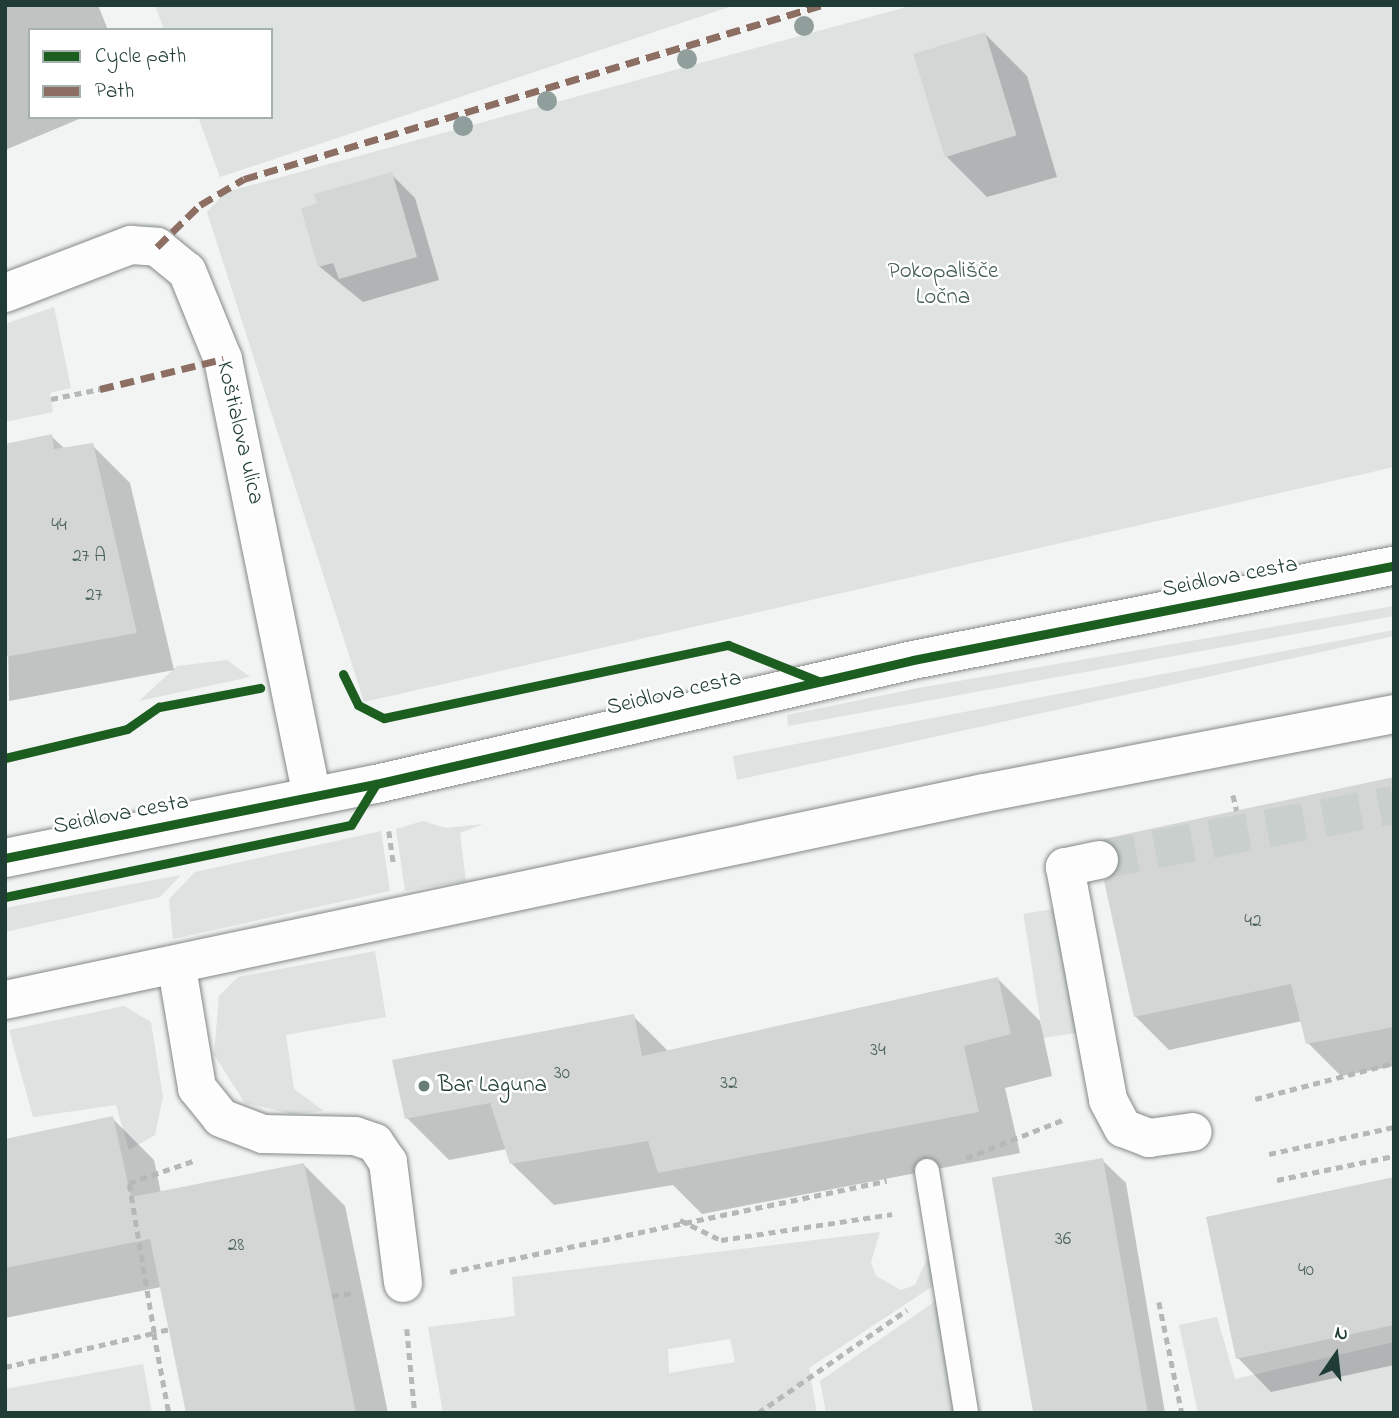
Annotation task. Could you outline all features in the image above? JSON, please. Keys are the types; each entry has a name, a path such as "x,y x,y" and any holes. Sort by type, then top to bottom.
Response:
{"street":[{"name":"Koštialova ulica","path":"5,293 131,245 157,247 187,271 223,359 312,796"},
{"name":"Seidlova cesta","path":"5,858 312,796 913,660 1394,566"},
{"path":"5,1000 177,968 984,793 1394,714"},
{"path":"1100,860 1065,867 1108,1100 1123,1128 1149,1138 1193,1132"},
{"path":"177,968 197,1088 221,1118 263,1134 311,1132 375,1143 388,1162 403,1283"}],"lane":[{"path":"926,1171 966,1413"}],"path":[{"path":"51,399 100,389"},
{"path":"1255,1099 1394,1063"},
{"path":"169,1413 129,1183 199,1159 197,1088"},
{"path":"415,1413 403,1283 679,1220 833,1195 926,1171 1020,1140 1108,1100"},
{"path":"1269,1154 1394,1127"},
{"path":"1277,1180 1394,1156"},
{"path":"679,1220 721,1240 933,1206"},
{"path":"758,1413 945,1283"},
{"path":"1159,1303 1182,1413"},
{"path":"5,1367 169,1330"}],"green space":[{"path":"155,5 735,5 220,177 199,119 273,119 273,28 163,28"},
{"name":"Pokopališče Ločna","path":"914,5 1394,5 1394,467 364,702 207,212 226,192"},
{"path":"54,307 71,388 50,393 53,412 5,422 5,324"},
{"path":"1394,606 1394,616 788,726 787,715 918,688"},
{"path":"1394,630 1394,636 737,780 733,756"},
{"path":"227,660 250,677 139,701 177,666"},
{"path":"423,821 446,828 483,824 460,833 466,881 405,891 396,829"},
{"path":"381,831 390,891 173,939 169,899 195,872"},
{"path":"181,875 160,897 5,932 5,908"},
{"path":"1059,908 1079,1032 1043,1038 1023,914"},
{"path":"375,951 386,1017 286,1035 294,1089 324,1111 292,1114 245,1103 214,1055 219,996 238,977"},
{"path":"124,1006 151,1022 163,1097 155,1135 129,1150 116,1105 33,1117 9,1030"},
{"path":"880,1232 871,1262 876,1276 901,1290 915,1285 929,1254 936,1284 809,1368 817,1413 443,1413 428,1327 515,1316 512,1277","holes":["730,1339 735,1362 669,1373 668,1349"]},
{"path":"937,1300 958,1413 826,1413 820,1381"},
{"path":"1217,1317 1235,1379 1394,1342 1394,1413 1198,1413 1179,1325"},
{"path":"143,1364 152,1413 5,1413 5,1389"}],"building":[{"path":"985,32 1017,135 945,157 913,54"},
{"path":"392,172 417,257 339,279 333,263 318,267 301,209 317,203 314,194"},
{"path":"52,434 54,449 93,443 137,633 5,657 5,444"},
{"path":"1394,777 1394,1027 1306,1044 1291,984 1134,1017 1104,881 1119,868 1120,856 1103,839"},
{"path":"998,977 1011,1034 964,1046 979,1112 658,1173 648,1141 510,1164 490,1103 405,1119 392,1060 634,1014 642,1056"},
{"path":"113,1116 131,1197 304,1163 356,1413 186,1413 150,1239 5,1268 5,1139"},
{"path":"1103,1158 1148,1413 1033,1413 992,1178"},
{"path":"1394,1177 1394,1325 1236,1359 1206,1217"}],"tunnel":[{"path":"1099,860 1394,805"}],"marked path":[{"path":"157,247 200,205 244,179 822,5"},
{"path":"100,389 223,359"}],"cycle path":[{"path":"5,858 376,784 913,660 1394,566"},
{"path":"343,674 358,705 384,718 728,645 818,681"},
{"path":"5,758 127,729 159,707 260,688"},
{"path":"5,897 351,825 376,784"}],"place":[{"name":"Bar Laguna","path":"424,1086"}]}
